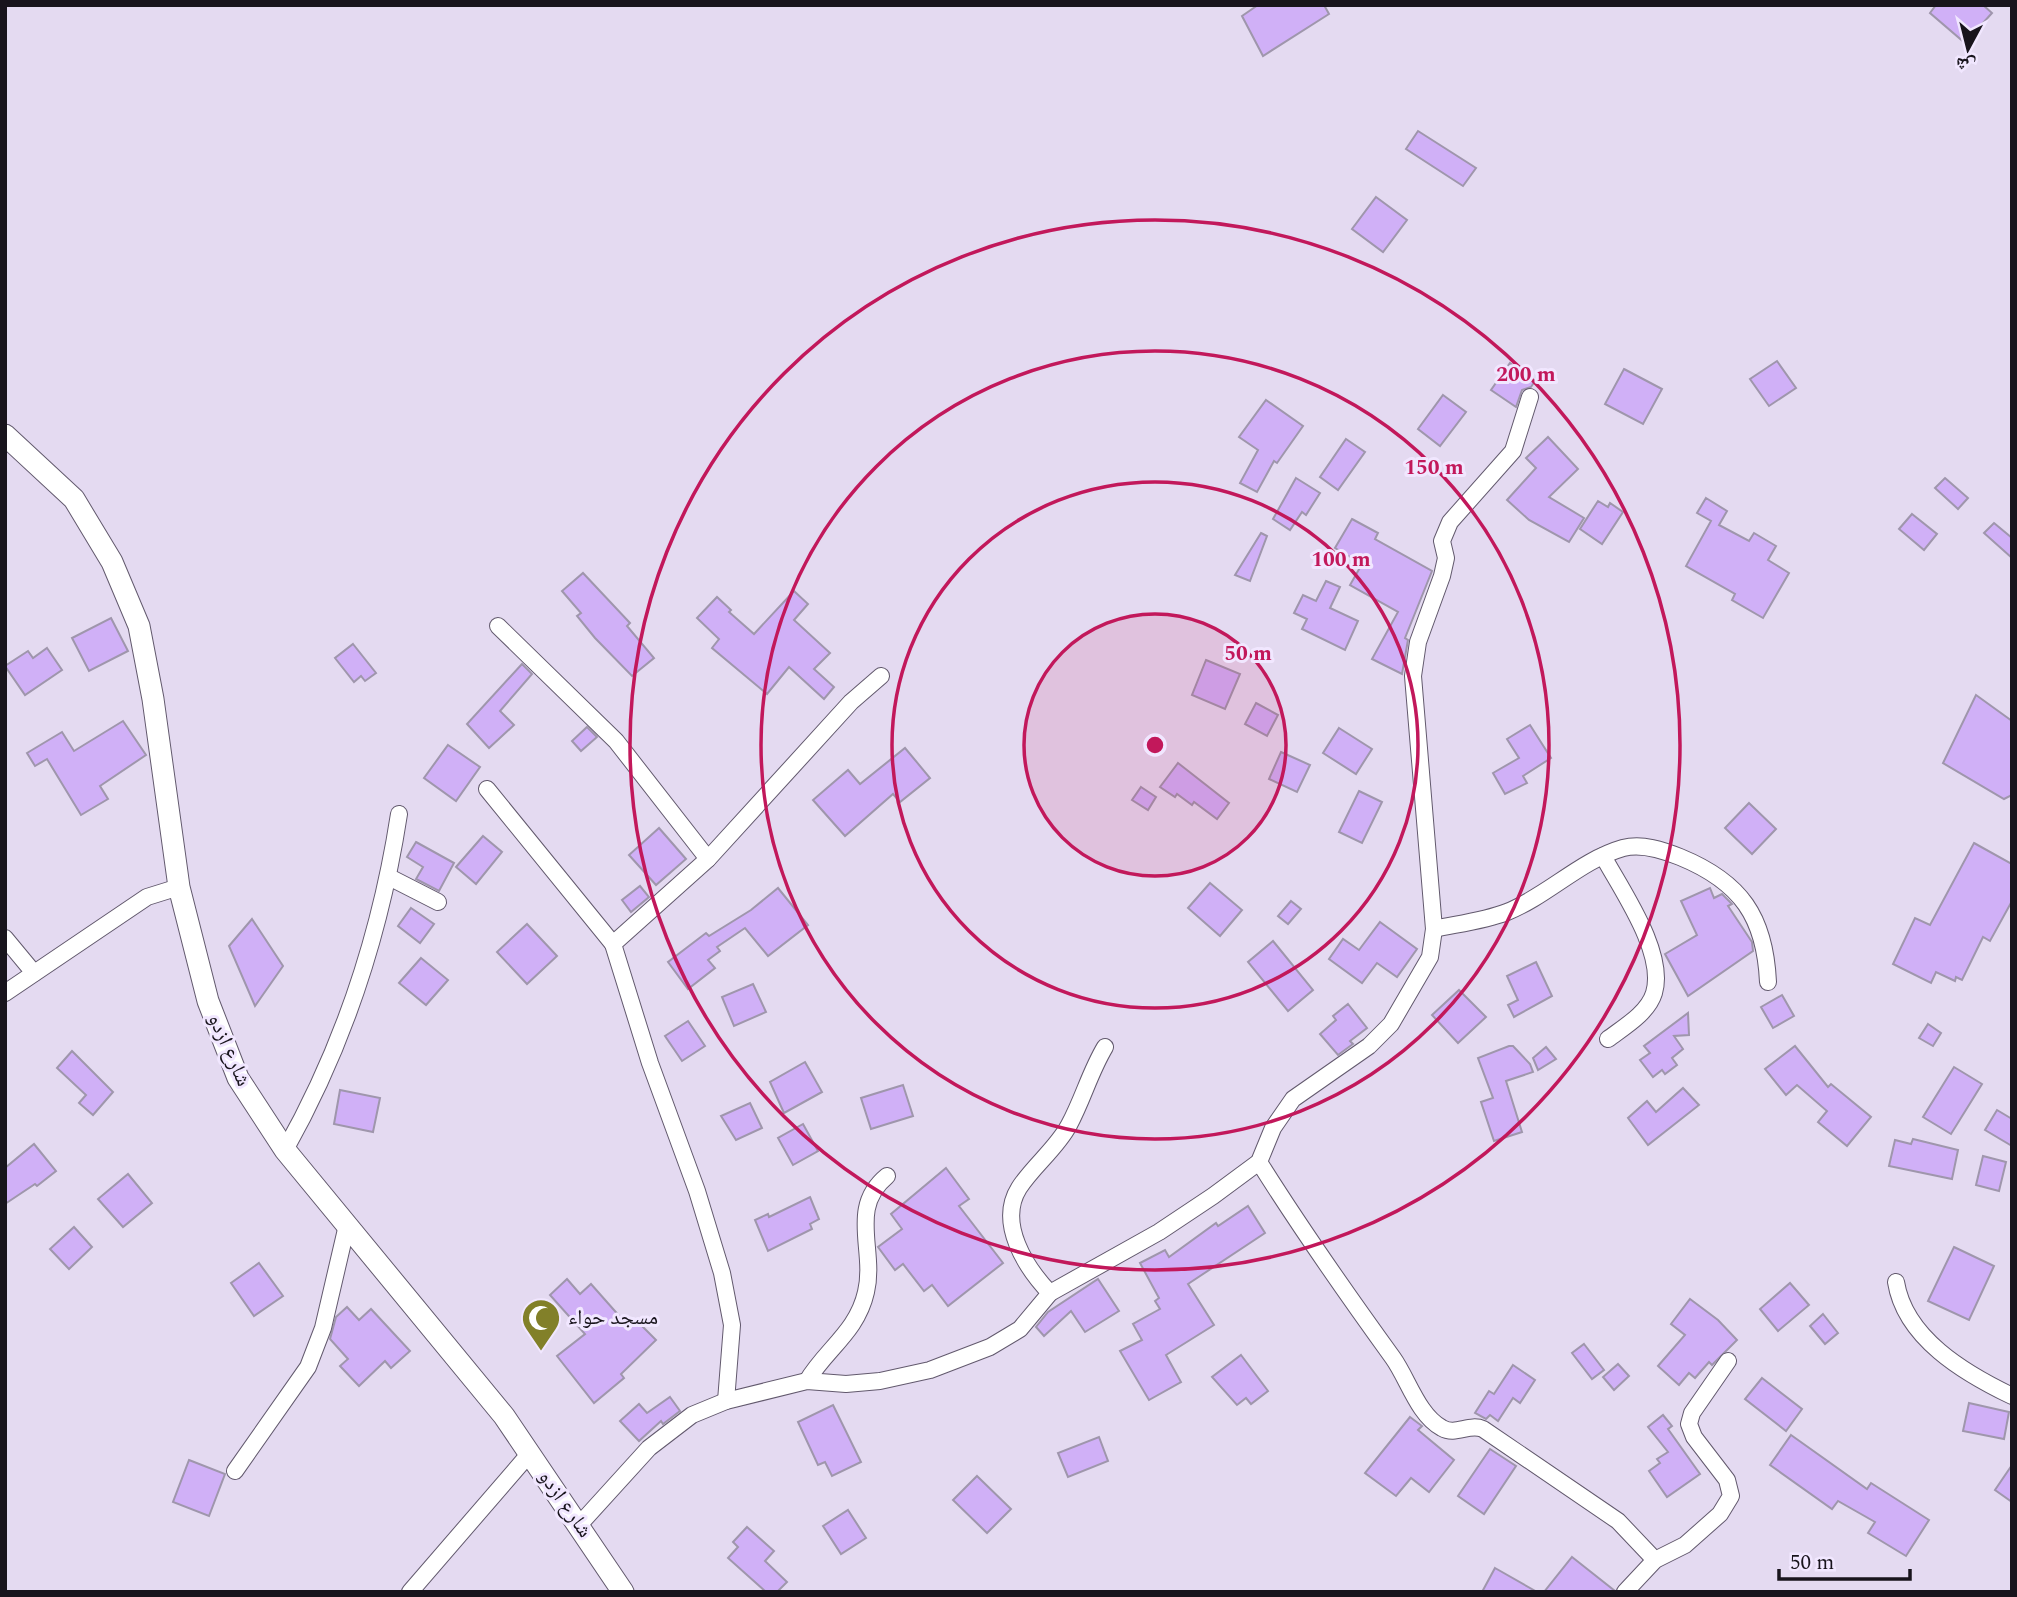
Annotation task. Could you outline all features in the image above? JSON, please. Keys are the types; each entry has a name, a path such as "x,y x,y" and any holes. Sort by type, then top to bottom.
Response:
{"street":[{"path":"580,1524 649,1448 692,1415 726,1401 807,1381 868,1382 930,1370 990,1347 1020,1329 1051,1293 1159,1232 1259,1162 1273,1128 1293,1099 1369,1046 1391,1024 1430,957 1434,929 1413,676 1418,642 1442,576 1446,558 1442,541 1450,522 1513,452 1530,397"},
{"name":"شارع ازدو","path":"5,435 74,499 111,562 139,626 153,699 179,887 208,1001 238,1078 285,1150 504,1416 580,1524 623,1592"},
{"path":"498,626 616,741 708,859"},
{"path":"613,944 708,859 851,702 881,676"},
{"path":"487,789 613,944 650,1063 697,1191 722,1273 732,1325 726,1401"},
{"path":"285,1150 331,1062 389,877 399,814"},
{"path":"1434,929 1506,912 1603,856 1625,847 1658,848 1703,866 1737,890 1756,921 1766,952 1768,982"},
{"path":"1603,856 1652,951 1655,970 1654,993 1644,1011 1608,1039"},
{"path":"389,877 438,902"},
{"path":"5,993 147,897 179,887"},
{"path":"5,938 34,973"},
{"path":"1051,1293 1022,1257 1012,1210 1018,1189 1069,1126 1091,1070 1105,1047"},
{"path":"1259,1162 1306,1236 1395,1360 1435,1423 1451,1431 1472,1427 1483,1430 1618,1521 1655,1560"},
{"path":"807,1381 817,1363 848,1334 859,1313 866,1292 868,1272 865,1213 872,1188 887,1176"},
{"path":"234,1471 308,1367 323,1328 347,1225"},
{"path":"1896,1282 1899,1299 1913,1325 1945,1356 1978,1379 2012,1396"},
{"path":"1625,1592 1655,1560 1685,1545 1720,1514 1731,1496 1727,1480 1694,1437 1689,1424 1692,1413 1728,1361"},
{"path":"410,1592 530,1453"}],"building":[{"path":"1258,5 1324,5 1329,14 1263,56 1242,16"},
{"path":"1936,5 1983,5 1992,13 1965,43 1930,13"},
{"path":"1418,131 1476,168 1463,186 1406,149"},
{"path":"1376,197 1407,220 1383,252 1352,229"},
{"path":"1777,361 1796,388 1769,406 1750,379"},
{"path":"1510,363 1535,381 1531,387 1522,390 1516,407 1491,390"},
{"path":"1624,369 1662,389 1643,424 1605,404"},
{"path":"1443,395 1466,412 1440,446 1418,429"},
{"path":"1266,400 1303,426 1277,463 1274,461 1257,492 1240,483 1258,450 1239,437"},
{"path":"1548,437 1578,469 1549,497 1584,518 1569,542 1529,520 1507,500 1536,468 1526,458"},
{"path":"1346,439 1365,452 1338,490 1320,477"},
{"path":"1296,478 1320,493 1306,515 1302,512 1290,530 1273,519"},
{"path":"1945,478 1968,498 1958,509 1935,488"},
{"path":"1706,498 1727,511 1719,525 1749,541 1754,533 1776,546 1768,560 1789,573 1763,618 1732,600 1735,594 1686,566 1711,521 1697,513"},
{"path":"1598,501 1608,507 1610,503 1623,512 1602,544 1580,529"},
{"path":"1912,514 1937,534 1924,550 1899,529"},
{"path":"1352,519 1378,533 1375,539 1432,571 1405,638 1408,640 1402,674 1372,659 1398,612 1350,585 1362,564 1335,548"},
{"path":"1994,523 2012,538 2012,558 1984,533"},
{"path":"1261,533 1267,536 1250,581 1235,575"},
{"path":"583,573 630,623 627,626 654,658 632,676 595,638 577,616 581,613 562,591"},
{"path":"1326,581 1340,587 1330,608 1358,621 1345,650 1302,629 1307,619 1294,613 1303,595 1316,601"},
{"path":"794,591 808,604 794,620 830,653 814,669 834,687 824,699 789,667 767,694 712,648 719,639 697,618 717,597 731,610 729,612 754,634"},
{"path":"111,618 128,651 89,671 72,638"},
{"path":"353,644 376,673 365,681 361,676 354,682 335,658"},
{"path":"47,648 62,670 25,695 5,666 28,651 33,658"},
{"path":"1206,660 1240,674 1225,709 1192,695"},
{"path":"522,664 532,674 500,711 514,725 489,748 467,724"},
{"path":"1976,695 2012,721 2012,795 2004,799 1943,763"},
{"path":"1256,703 1278,715 1267,736 1245,724"},
{"path":"123,721 146,755 100,786 108,799 81,815 47,759 35,766 27,753 62,732 74,751"},
{"path":"1530,725 1551,758 1523,776 1527,783 1505,794 1493,773 1519,758 1507,739"},
{"path":"587,727 597,737 581,751 572,741"},
{"path":"1339,728 1372,749 1356,774 1323,753"},
{"path":"448,745 480,767 456,801 424,778"},
{"path":"905,748 930,778 900,802 893,794 845,836 813,800 848,770 860,784"},
{"path":"1281,752 1310,765 1297,792 1269,779"},
{"path":"1178,763 1229,803 1217,819 1194,802 1192,805 1177,794 1175,797 1160,787"},
{"path":"1141,787 1156,797 1148,810 1132,800"},
{"path":"1359,791 1382,802 1362,843 1339,832"},
{"path":"1749,803 1776,829 1752,854 1725,828"},
{"path":"659,828 686,859 656,885 629,855"},
{"path":"483,836 502,852 476,884 456,867"},
{"path":"416,842 454,863 439,891 416,879 423,867 407,857"},
{"path":"1974,843 2012,864 2012,901 1990,941 1983,937 1962,980 1956,977 1955,981 1936,972 1931,983 1893,964 1915,918 1930,925"},
{"path":"1210,883 1242,910 1220,936 1188,908"},
{"path":"640,886 649,897 631,912 622,900"},
{"path":"778,888 808,925 768,956 745,928 717,947 720,951 708,960 715,968 688,989 668,962 706,933 709,936 751,910"},
{"path":"1710,888 1714,898 1722,894 1732,904 1728,906 1752,942 1753,951 1688,996 1665,954 1697,935 1681,901"},
{"path":"1291,901 1301,909 1288,924 1278,916"},
{"path":"411,908 434,924 420,943 398,926"},
{"path":"252,919 283,966 255,1006 229,946"},
{"path":"1380,922 1417,949 1397,977 1377,963 1362,983 1329,959 1343,939 1359,950"},
{"path":"527,924 557,956 527,984 497,952"},
{"path":"1273,941 1313,990 1288,1011 1248,962"},
{"path":"421,958 448,980 426,1005 399,983"},
{"path":"1536,962 1552,996 1514,1017 1508,1005 1518,1000 1507,976"},
{"path":"753,984 766,1012 734,1026 722,997"},
{"path":"1459,990 1486,1017 1458,1043 1432,1015"},
{"path":"1782,995 1794,1016 1773,1028 1761,1007"},
{"path":"1348,1004 1367,1028 1350,1041 1353,1044 1338,1055 1320,1034 1336,1020 1333,1016"},
{"path":"1688,1013 1689,1035 1674,1036 1683,1049 1672,1058 1677,1065 1665,1074 1662,1070 1653,1077 1640,1060 1650,1053 1644,1046"},
{"path":"688,1021 705,1046 682,1061 665,1036"},
{"path":"1928,1024 1941,1033 1933,1046 1919,1038"},
{"path":"1513,1046 1530,1064 1533,1072 1506,1081 1522,1132 1494,1141 1481,1102 1493,1098 1478,1058"},
{"path":"1795,1046 1828,1087 1831,1084 1871,1117 1847,1146 1818,1122 1827,1111 1797,1085 1786,1095 1765,1069"},
{"path":"1546,1047 1556,1059 1538,1070 1533,1058"},
{"path":"72,1051 113,1092 93,1115 79,1103 86,1095 57,1068"},
{"path":"805,1062 822,1092 784,1113 770,1082"},
{"path":"1954,1067 1982,1084 1951,1134 1923,1117"},
{"path":"903,1085 913,1116 871,1129 861,1098"},
{"path":"1683,1088 1699,1105 1648,1145 1628,1118 1647,1101 1656,1112"},
{"path":"340,1090 380,1098 373,1132 334,1124"},
{"path":"750,1103 762,1128 736,1140 721,1116"},
{"path":"1997,1110 2012,1119 2012,1146 1985,1130"},
{"path":"803,1124 818,1151 793,1165 778,1138"},
{"path":"1913,1139 1958,1150 1952,1179 1889,1166 1895,1140 1911,1144"},
{"path":"34,1144 56,1171 37,1186 35,1184 5,1204 5,1168"},
{"path":"1983,1156 2006,1162 1999,1191 1976,1185"},
{"path":"946,1168 969,1199 959,1206 1003,1263 948,1306 932,1285 924,1291 903,1264 895,1270 878,1247 902,1229 891,1214"},
{"path":"128,1174 152,1203 123,1227 98,1199"},
{"path":"810,1197 819,1219 810,1224 812,1229 768,1251 755,1220 768,1214 769,1217"},
{"path":"1248,1206 1265,1233 1188,1284 1214,1325 1166,1355 1181,1382 1149,1400 1120,1351 1142,1340 1133,1324 1160,1309 1155,1301 1159,1298 1140,1263 1165,1250 1169,1257 1216,1223 1218,1226"},
{"path":"74,1227 92,1247 69,1269 50,1249"},
{"path":"1954,1247 1994,1266 1969,1320 1928,1301"},
{"path":"259,1263 283,1296 254,1316 231,1283"},
{"path":"567,1279 580,1294 591,1284 629,1327 636,1320 656,1340 621,1374 624,1378 594,1403 557,1356 585,1334 550,1295"},
{"path":"1098,1279 1119,1311 1085,1332 1071,1311 1044,1336 1036,1327 1048,1312"},
{"path":"1790,1283 1809,1305 1778,1331 1760,1309"},
{"path":"1690,1299 1718,1320 1737,1340 1712,1365 1709,1362 1695,1378 1689,1373 1679,1385 1658,1366 1685,1335 1671,1324"},
{"path":"347,1307 359,1320 371,1309 410,1351 391,1368 385,1361 359,1386 340,1366 348,1359 330,1339 336,1317"},
{"path":"1823,1314 1838,1333 1825,1344 1810,1326"},
{"path":"1584,1344 1604,1370 1592,1379 1572,1353"},
{"path":"1241,1355 1268,1391 1251,1404 1246,1398 1237,1405 1212,1377"},
{"path":"1618,1364 1629,1376 1614,1390 1603,1377"},
{"path":"1513,1365 1535,1380 1520,1403 1513,1398 1498,1421 1490,1415 1486,1419 1475,1413 1489,1391 1494,1394"},
{"path":"1762,1378 1802,1409 1786,1431 1745,1399"},
{"path":"670,1397 680,1411 663,1424 661,1421 639,1441 620,1421 639,1404 647,1413"},
{"path":"1969,1403 2009,1412 2004,1439 1963,1431"},
{"path":"833,1405 861,1462 832,1476 825,1462 818,1465 798,1422"},
{"path":"1663,1415 1672,1426 1668,1429 1700,1474 1667,1497 1649,1471 1660,1463 1657,1459 1668,1452 1648,1427"},
{"path":"1410,1417 1422,1426 1418,1430 1454,1460 1429,1492 1411,1478 1396,1496 1365,1473"},
{"path":"1791,1435 1867,1489 1871,1483 1929,1520 1906,1556 1868,1533 1875,1522 1838,1501 1832,1509 1770,1465"},
{"path":"1099,1437 1108,1461 1068,1477 1058,1453"},
{"path":"1490,1449 1516,1466 1484,1514 1458,1496"},
{"path":"189,1460 225,1474 209,1516 173,1502"},
{"path":"2012,1465 2012,1502 1995,1490"},
{"path":"977,1476 1011,1509 987,1533 953,1500"},
{"path":"848,1510 866,1538 841,1554 823,1526"},
{"path":"747,1527 774,1551 765,1561 787,1582 777,1592 766,1592 728,1558 738,1547 733,1542"},
{"path":"1572,1557 1615,1591 1615,1592 1544,1592"},
{"path":"1495,1568 1537,1592 1482,1592"}],"place":[{"name":"مسجد حواء","path":"541,1352"}]}
